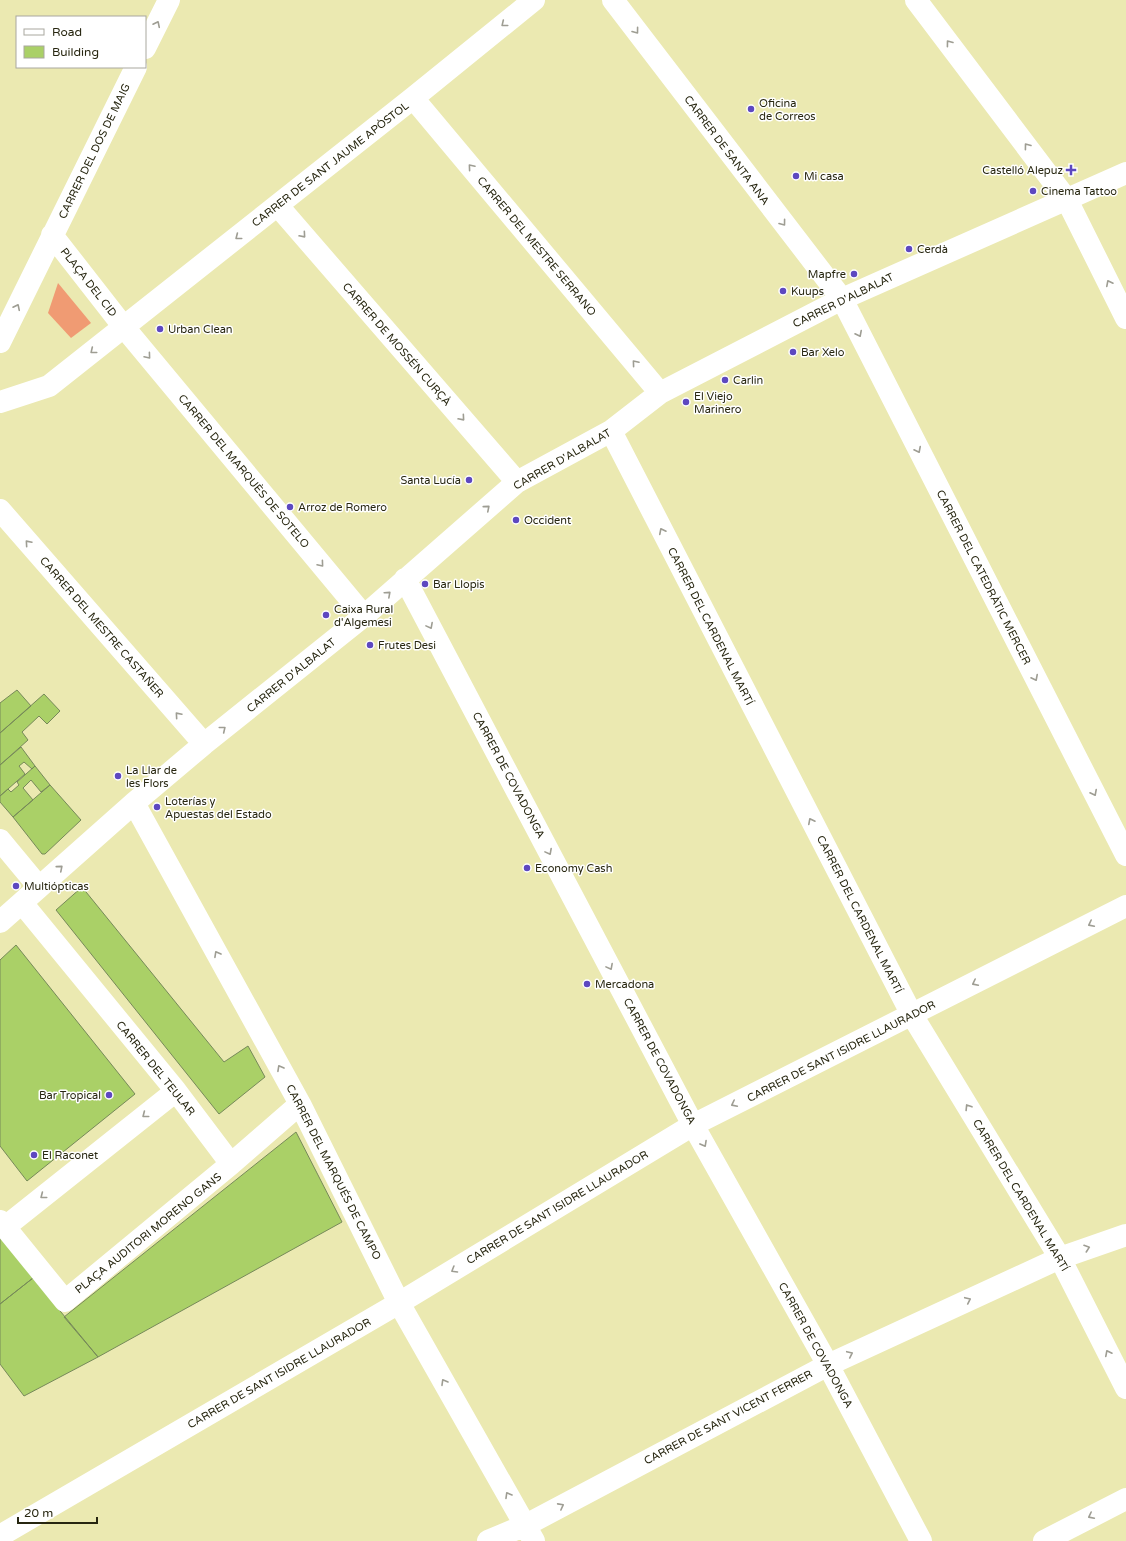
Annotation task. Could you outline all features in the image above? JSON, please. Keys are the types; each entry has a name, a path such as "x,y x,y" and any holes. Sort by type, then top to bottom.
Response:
{"street":[{"path":"146,46 169,0"},
{"name":"CARRER DE SANTA ANA","path":"612,0 842,299"},
{"path":"916,0 1067,200 1126,318"},
{"name":"CARRER DE SANT JAUME APÒSTOL","path":"123,326 278,206 413,98 525,3"},
{"name":"CARRER DEL DOS DE MAIG","path":"52,235 136,68"},
{"name":"CARRER DEL MESTRE SERRANO","path":"413,98 660,393"},
{"name":"CARRER D'ALBALAT","path":"0,922 134,803 204,744 364,616 517,482 611,431 660,393 842,299 1126,174"},
{"name":"CARRER DE MOSSÉN CURÇÀ","path":"278,206 517,482"},
{"name":"PLAÇA DEL CID","path":"0,342 52,235 123,326 49,386 0,402"},
{"name":"CARRER DEL CATEDRÀTIC MERCER","path":"842,299 1126,855"},
{"name":"CARRER DEL MARQUÈS DE SOTELO","path":"123,326 364,616"},
{"name":"CARRER DEL CARDENAL MARTÍ","path":"611,431 912,1015 1060,1258 1126,1388"},
{"name":"CARRER DEL MESTRE CASTAÑER","path":"0,510 204,744"},
{"name":"CARRER DE COVADONGA","path":"405,579 693,1125 828,1365 921,1541"},
{"name":"CARRER DEL MARQUÉS DE CAMPO","path":"134,803 300,1104 399,1302 530,1533"},
{"path":"0,840 39,887"},
{"name":"CARRER DEL TEULAR","path":"22,903 176,1091 231,1164"},
{"name":"CARRER DE SANT ISIDRE LLAURADOR","path":"3,1535 399,1302 693,1125 1126,906"},
{"name":"PLAÇA AUDITORI MORENO GANS","path":"176,1091 3,1224 65,1301 231,1164"},
{"path":"231,1164 300,1104"},
{"name":"CARRER DE SANT VICENT FERRER","path":"488,1541 530,1533 828,1365 1060,1258 1126,1235"},
{"path":"1044,1541 1126,1498"}],"shaded area":[{"path":"58,283 91,323 71,338 48,313"}],"building":[{"path":"17,690 31,706 0,733 0,703"},
{"path":"44,694 60,711 47,724 39,716 22,732 28,740 0,765 0,733"},
{"path":"21,747 35,766 32,769 24,762 19,766 25,774 0,796 0,765"},
{"path":"35,766 50,785 41,792 31,780 23,788 33,800 13,817 0,802 0,796 8,789 11,792 19,785 17,782"},
{"path":"50,785 81,820 45,854 42,854 13,817"},
{"path":"82,887 224,1062 248,1046 265,1077 219,1114 56,910"},
{"path":"16,945 135,1094 27,1181 0,1146 0,960"},
{"path":"296,1132 342,1222 98,1357 64,1317"},
{"path":"0,1237 33,1278 0,1304"},
{"path":"33,1278 98,1357 24,1396 0,1364 0,1304"}],"place":[{"name":"Oficina de Correos","path":"751,109"},
{"name":"Castelló Alepuz","path":"1071,170"},
{"name":"Mi casa","path":"796,176"},
{"name":"Cinema Tattoo","path":"1033,191"},
{"name":"Cerdà","path":"909,249"},
{"name":"Mapfre","path":"854,274"},
{"name":"Kuups","path":"783,291"},
{"name":"Urban Clean","path":"160,329"},
{"name":"Bar Xelo","path":"793,352"},
{"name":"Carlin","path":"725,380"},
{"name":"El Viejo Marinero","path":"686,402"},
{"name":"Santa Lucía","path":"469,480"},
{"name":"Arroz de Romero","path":"290,507"},
{"name":"Occident","path":"516,520"},
{"name":"Bar Llopis","path":"425,584"},
{"name":"Caixa Rural d'Algemesi","path":"326,615"},
{"name":"Frutes Desi","path":"370,645"},
{"name":"La Llar de les Flors","path":"118,776"},
{"name":"Loterías y Apuestas del Estado","path":"157,807"},
{"name":"Economy Cash","path":"527,868"},
{"name":"Multiópticas","path":"16,886"},
{"name":"Mercadona","path":"587,984"},
{"name":"Bar Tropical","path":"109,1095"},
{"name":"El Raconet","path":"34,1155"}]}
